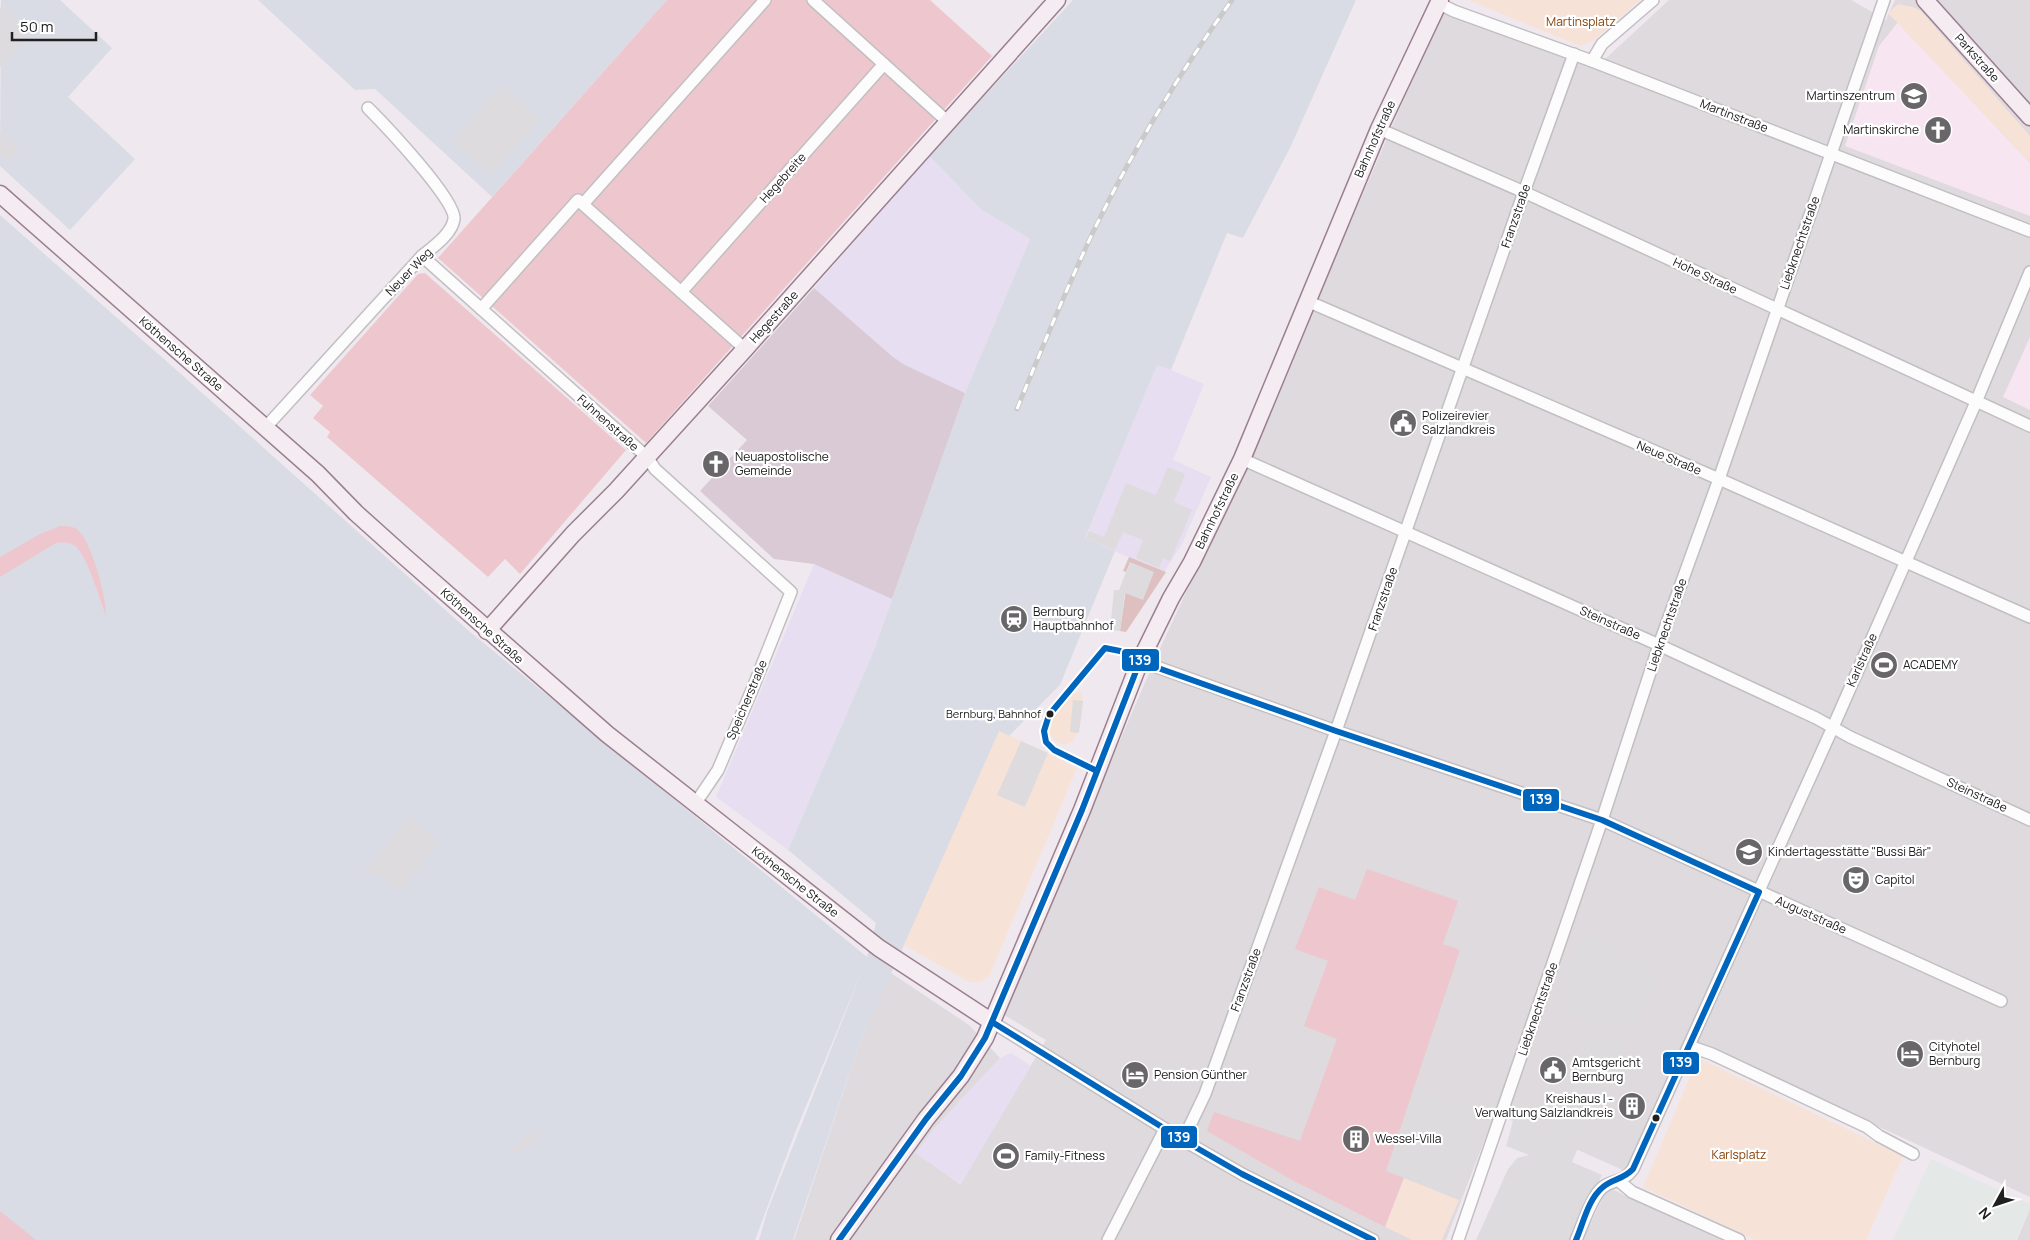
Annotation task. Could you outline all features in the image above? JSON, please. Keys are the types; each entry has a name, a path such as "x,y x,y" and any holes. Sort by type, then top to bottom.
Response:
{"main road":[{"name":"Hegestraße","path":"487,631 745,349 1057,0"},
{"name":"Parkstraße","path":"1925,0 2030,117"},
{"name":"Bahnhofstraße","path":"839,1240 917,1131 971,1061 992,1022 1044,895 1082,810 1140,661 1171,598 1192,562 1242,459 1378,130 1439,1"},
{"name":"Köthensche Straße","path":"0,194 318,474 356,513 487,631 607,734 879,948 992,1022"}],"street":[{"path":"583,204 765,0"},
{"path":"813,0 948,122"},
{"path":"1592,61 1602,44 1653,0"},
{"name":"Liebknechtstraße","path":"1458,1240 1602,820 1659,645 1719,479 1884,0"},
{"name":"Liebknechtstraße","path":"1880,12 1893,0"},
{"name":"Martinstraße","path":"1439,1 1454,11 1574,54 2030,231"},
{"name":"Franzstraße","path":"1183,1140 1205,1094 1336,731 1574,54"},
{"name":"Hegebreite","path":"681,292 884,64"},
{"name":"Neuer Weg","path":"265,428 422,256 450,229 454,221 455,214 448,201 408,152 368,108"},
{"name":"Hohe Straße","path":"1378,130 1524,192 2030,426"},
{"path":"481,309 578,200 745,349"},
{"name":"Fuhnenstraße","path":"422,256 647,457 655,469 791,592"},
{"name":"Karlstraße","path":"1689,1046 1976,402 2030,272"},
{"name":"Neue Straße","path":"1307,300 1719,479 2030,617"},
{"name":"Steinstraße","path":"1242,459 1659,645 1859,741 2030,820"},
{"name":"Speicherstraße","path":"695,804 718,770 791,592"},
{"name":"Auguststraße","path":"1140,661 1336,731 1602,820 2001,1001"},
{"path":"992,1022 1183,1140 1277,1193 1373,1240"},
{"path":"1576,1240 1595,1198 1603,1187 1628,1176 1633,1169 1689,1046 1712,1054 1867,1127 1879,1136 1913,1154"},
{"path":"1108,1240 1165,1129"},
{"path":"1619,1181 1632,1192 1740,1240"}],"shaded area":[{"path":"1,0 60,0 112,48 68,97 135,159 70,230 0,166"},
{"path":"258,0 667,0 492,197 375,89 355,90"},
{"path":"667,0 930,0 992,56 646,443 438,258"},
{"path":"1073,0 1356,0 1290,148 1243,238 1227,233 1171,370 1157,365 1085,538 1115,551 1060,685 1006,739 904,945 860,1042 793,1240 759,1240 767,1212 863,968 795,1133 755,1240 0,1240 0,215 469,631 867,957 876,923 788,850 874,650 965,393 1030,239 982,210 929,156"},
{"path":"1669,0 1851,0 1886,20 1895,0 2030,0 2030,1197 1686,1037 1625,1171 1495,1113 1446,1240 794,1240 860,1042 891,973 969,1025 1000,1058 933,1130 916,1153 960,1184 1046,1040 1001,1013 1158,653 1252,450 1446,2 1602,62"},
{"path":"0,7 32,32 0,67"},
{"name":"Martinszentrum","path":"1898,22 2030,163 2030,216 1845,146 1879,46"},
{"path":"502,86 540,120 490,175 452,140"},
{"path":"0,132 19,148 8,160 0,153"},
{"path":"929,156 982,210 1030,239 965,393 905,365 893,357 814,288"},
{"path":"425,273 626,450 520,574 505,559 488,577 327,437 330,432 313,418 323,406 310,395 418,274"},
{"path":"814,288 893,357 905,365 965,393 892,599 814,564 774,559 700,491 747,440 708,406"},
{"path":"2030,337 2030,410 2003,397"},
{"path":"1157,364 1204,384 1173,460 1211,477 1182,544 1164,572 1085,539"},
{"path":"1168,467 1185,474 1174,502 1192,510 1170,561 1163,558 1159,568 1136,558 1143,540 1123,532 1115,550 1086,538 1089,531 1104,537 1126,483 1156,495"},
{"path":"60,526 72,527 78,530 88,545 101,584 106,616 84,558 80,551 71,544 64,542 56,543 0,577 0,557 40,534"},
{"path":"1129,557 1166,572 1126,632 1120,631 1130,562 1126,572 1123,571"},
{"path":"1130,562 1154,572 1143,600 1125,593 1120,631 1110,630 1114,590 1119,590"},
{"path":"814,564 892,599 874,650 788,850 716,797"},
{"path":"1073,700 1083,701 1079,733 1070,732"},
{"path":"1021,741 1048,753 1025,807 997,795"},
{"path":"411,814 414,821 439,841 400,891 378,874 363,873"},
{"path":"1367,869 1458,901 1443,944 1460,950 1386,1171 1404,1178 1385,1227 1292,1180 1207,1131 1214,1112 1300,1141 1337,1039 1304,1026 1328,961 1295,949 1319,887 1355,900"},
{"path":"1581,930 1662,965 1628,1039 1555,1006"},
{"path":"1593,1025 1624,1041 1572,1162 1602,1175 1571,1240 1476,1240 1508,1169 1517,1158 1529,1155 1506,1146 1515,1114 1549,1125"},
{"path":"1011,1053 1031,1066 961,1184 915,1153 933,1130 1000,1058"},
{"path":"1414,1088 1489,1114 1459,1198 1387,1171"},
{"path":"1931,1159 2030,1204 2030,1209 2016,1240 1893,1240"},
{"path":"1614,1190 1722,1240 1583,1240 1605,1193"},
{"path":"2030,1209 2030,1240 2017,1240"},
{"path":"0,1211 36,1240 0,1240"}],"green space":[{"name":"Martinsplatz","path":"1468,0 1640,0 1593,41 1580,46"},
{"path":"1898,4 1921,11 2030,136 2030,163 1888,13"},
{"path":"1078,692 1082,694 1083,700 1078,732 1070,743 1059,743 1050,733 1052,722 1073,694"},
{"path":"999,731 1021,741 998,795 1025,807 1048,753 1077,768 991,972 981,981 971,982 904,945"},
{"name":"Karlsplatz","path":"1698,1058 1903,1156 1866,1240 1755,1240 1643,1187"},
{"path":"1404,1178 1459,1200 1442,1240 1412,1240 1385,1227"}],"pier":[{"path":"532,1131 539,1137 525,1150 505,1155"}],"railway":[{"path":"1017,409 1045,340 1110,198 1159,111 1194,55 1232,0"}],"transit line":[{"name":"139","path":"1097,771 1054,750 1046,742 1044,731 1049,715 1105,648 1120,651 1158,668 1336,731 1602,820 1759,892 1633,1169 1626,1175 1607,1184 1593,1198 1576,1240"},
{"name":"139","path":"839,1240 926,1119 961,1076 985,1038 1082,810 1140,661"},
{"name":"139","path":"992,1022 1183,1140 1242,1174 1373,1240"}],"place":[{"name":"Martinszentrum","path":"1914,96"},
{"name":"Martinskirche","path":"1938,130"},
{"name":"Polizeirevier Salzlandkreis","path":"1403,423"},
{"name":"Neuapostolische Gemeinde","path":"716,464"},
{"name":"Bernburg Hauptbahnhof","path":"1014,619"},
{"name":"ACADEMY","path":"1884,665"},
{"name":"Bernburg, Bahnhof","path":"1050,714"},
{"name":"Kindertagesstätte \"Bussi Bär\"","path":"1749,852"},
{"name":"Capitol","path":"1856,880"},
{"name":"Cityhotel Bernburg","path":"1910,1054"},
{"name":"Amtsgericht Bernburg","path":"1553,1070"},
{"name":"Pension Günther","path":"1135,1075"},
{"name":"Kreishaus I - Verwaltung Salzlandkreis","path":"1632,1106"},
{"name":"Wessel-Villa","path":"1356,1139"},
{"name":"Family-Fitness","path":"1006,1156"}]}
